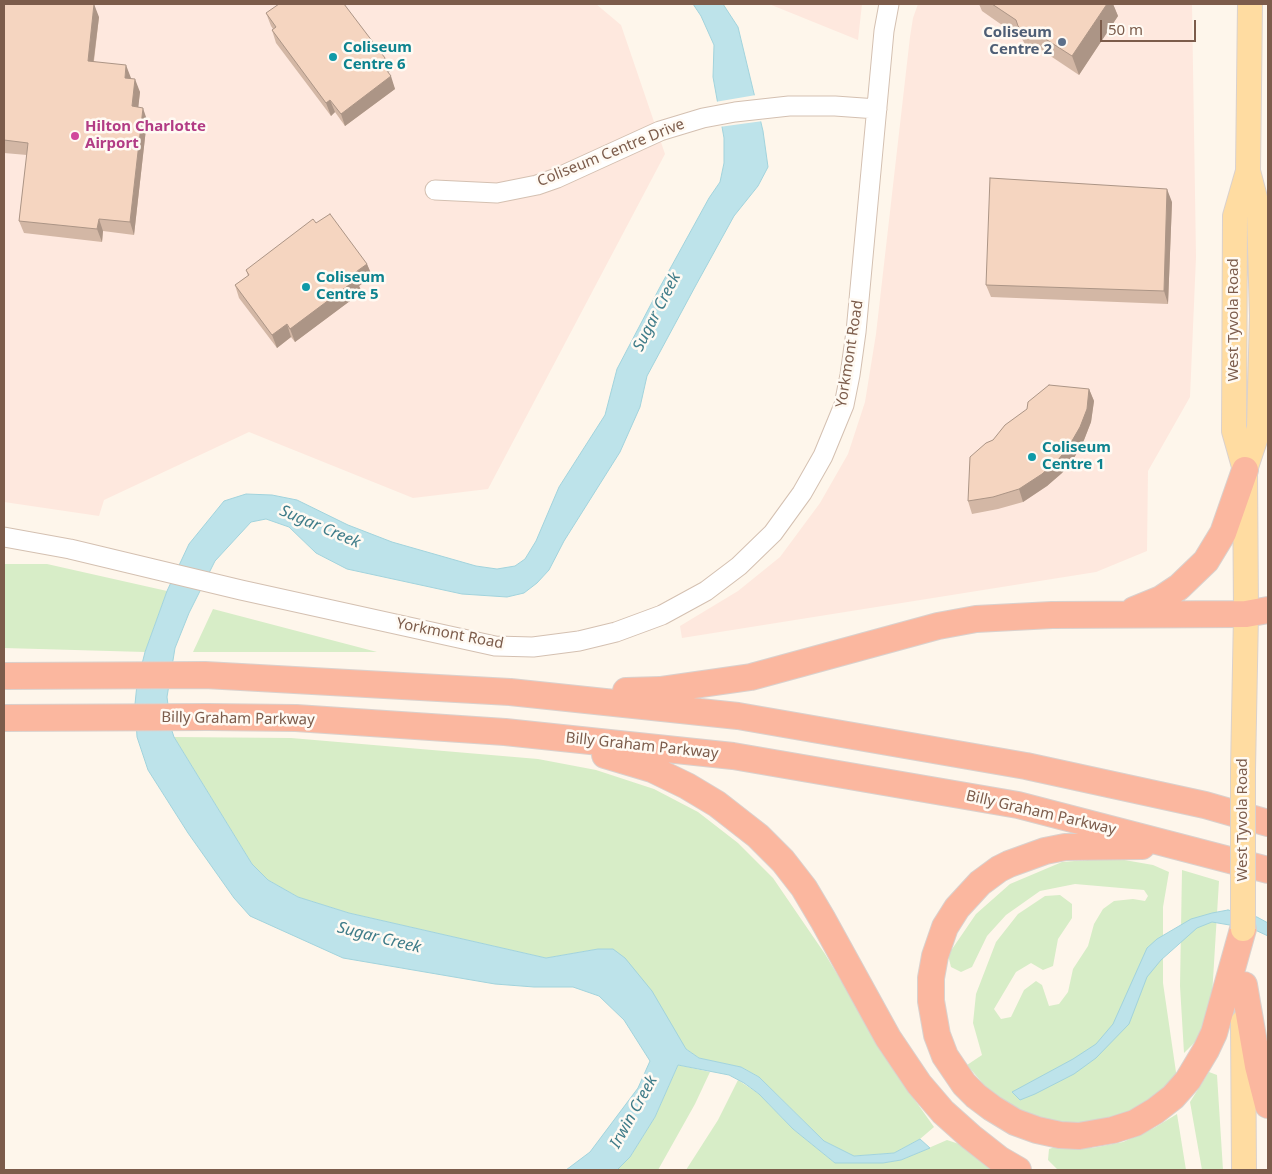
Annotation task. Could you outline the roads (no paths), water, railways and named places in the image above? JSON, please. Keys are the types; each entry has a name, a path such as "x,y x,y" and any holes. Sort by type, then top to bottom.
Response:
{"highway":[{"path":"1119,614 1161,599 1180,587 1206,561 1223,533 1245,470"},
{"path":"510,692 660,690 751,677 938,626 976,619 1257,612"},
{"path":"4,676 206,675 510,692 738,716 1026,766 1205,805 1268,824"},
{"name":"Billy Graham Parkway","path":"4,718 296,718 504,732 733,756 1018,805 1268,870"},
{"path":"504,732 615,758 652,769 687,786 745,824 782,861 804,888 888,1038 919,1084 943,1112 971,1137 999,1159 1018,1170"},
{"path":"1181,846 1065,847 1045,851 1009,864 980,883 957,908 945,928 935,956 931,978 931,1001 937,1035 945,1056 964,1084 992,1108 1015,1122 1037,1130 1060,1135 1079,1136 1102,1133 1135,1122 1155,1111 1173,1097 1188,1080 1206,1050 1236,984 1242,929"},
{"path":"1236,984 1268,1105"}],"main road":[{"name":"West Tyvola Road","path":"1242,929 1243,770 1257,612 1245,470 1234,431 1234,216 1248,171 1250,4"},
{"name":"West Tyvola Road","path":"1245,470 1259,428 1265,314 1260,212 1248,171"},
{"path":"1236,984 1242,1081 1244,1170"}],"street":[{"name":"Yorkmont Road","path":"4,537 70,549 241,590 495,646 532,647 579,641 616,632 662,615 706,591 739,566 772,533 802,493 823,456 837,424 848,383 856,332 884,31 889,4"},
{"name":"Coliseum Centre Drive","path":"435,190 497,193 537,185 558,178 660,131 688,121 735,112 789,106 835,106 877,109"}],"water":[{"path":"693,4 723,4 738,27 763,131 768,167 758,186 734,216 696,285 647,376 640,407 620,452 564,541 549,570 524,593 507,597 462,594 347,569 316,553 289,527 266,519 251,522 215,561 189,613 175,648 167,697 171,728 174,737 252,864 268,880 298,897 349,913 546,958 598,949 613,949 625,958 652,991 686,1049 699,1058 741,1067 759,1077 824,1141 854,1156 894,1153 920,1139 930,1148 901,1160 883,1163 835,1163 793,1129 759,1094 744,1083 729,1075 678,1065 655,1117 630,1157 617,1170 566,1170 590,1152 638,1088 650,1061 624,1020 599,996 573,987 495,984 343,958 250,916 234,898 188,833 148,770 137,737 135,704 137,684 145,652 167,591 189,544 224,501 246,494 272,495 297,500 348,525 392,542 476,566 497,569 515,566 525,559 536,541 559,487 605,415 617,369 709,198 720,182 724,163 724,138 713,77 714,45 701,16"},
{"path":"1228,910 1257,917 1268,923 1268,936 1253,929 1212,922 1197,928 1161,960 1147,977 1129,1024 1096,1058 1074,1074 1035,1094 1020,1100 1012,1092 1073,1059 1096,1044 1113,1024 1147,948 1157,939 1191,919"}],"place":[{"name":"Coliseum Centre 2","path":"1062,42"},
{"name":"Coliseum Centre 6","path":"333,57"},
{"name":"Hilton Charlotte Airport","path":"75,136"},
{"name":"Coliseum Centre 5","path":"306,287"},
{"name":"Coliseum Centre 1","path":"1032,457"}],"water label":[{"name":"Sugar Creek","path":"657,312"},
{"name":"Sugar Creek","path":"320,527"},
{"name":"Sugar Creek","path":"379,938"},
{"name":"Irwin Creek","path":"634,1112"}]}
